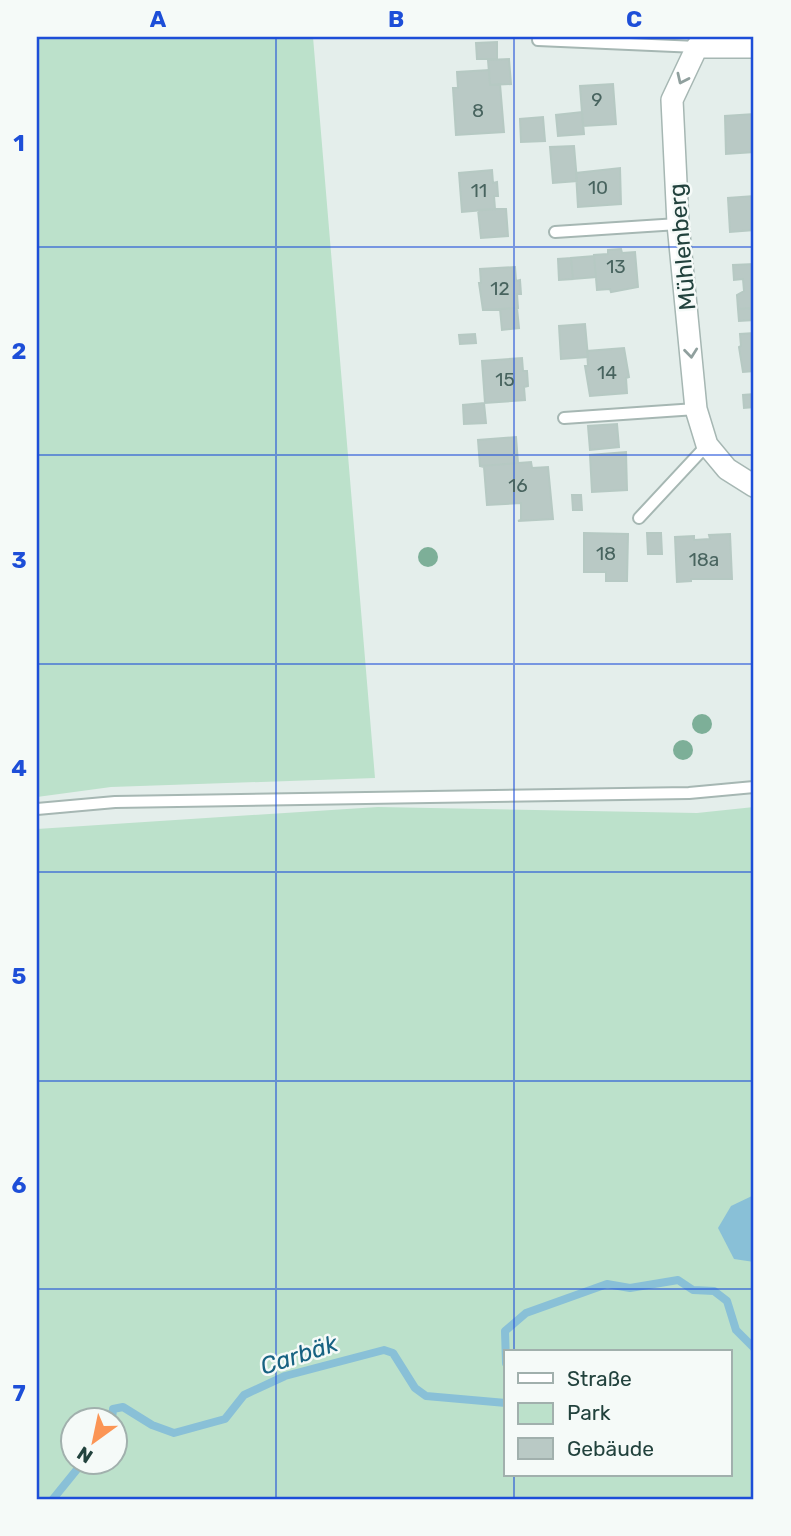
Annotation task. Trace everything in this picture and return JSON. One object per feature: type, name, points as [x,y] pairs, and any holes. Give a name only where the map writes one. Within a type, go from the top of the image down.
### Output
[{"type":"street","points":[[697,47],[754,47]]},
{"type":"street","name":"Mühlenberg","points":[[697,47],[672,100],[678,224],[696,409],[707,445],[727,469],[754,486]]},
{"type":"lane","points":[[538,40],[697,47]]},
{"type":"lane","points":[[555,232],[678,224]]},
{"type":"lane","points":[[564,418],[696,409]]},
{"type":"lane","points":[[639,518],[707,445]]},
{"type":"lane","points":[[37,809],[115,802],[689,793],[754,787]]},
{"type":"green space","points":[[37,37],[313,37],[375,778],[111,787],[37,797]]},
{"type":"green space","points":[[378,807],[697,813],[754,807],[754,1499],[37,1499],[37,829]]},
{"type":"water","points":[[754,1195],[754,1262],[734,1259],[718,1228],[731,1206]]},
{"type":"building","points":[[497,42],[497,59],[477,59],[476,43]]},
{"type":"building","points":[[509,59],[511,84],[490,85],[488,60]]},
{"type":"building","points":[[489,70],[490,85],[500,84],[504,132],[456,135],[453,88],[458,88],[457,72]]},
{"type":"building","points":[[613,84],[616,124],[583,126],[580,86]]},
{"type":"building","points":[[582,112],[584,134],[558,136],[556,115]]},
{"type":"building","points":[[754,114],[754,152],[726,154],[725,116]]},
{"type":"building","points":[[543,117],[545,141],[521,142],[520,119]]},
{"type":"building","points":[[574,146],[577,181],[553,183],[550,147]]},
{"type":"building","points":[[620,168],[621,204],[578,207],[576,173]]},
{"type":"building","points":[[492,170],[493,183],[497,182],[495,209],[462,212],[459,173]]},
{"type":"building","points":[[754,196],[754,230],[730,232],[728,198]]},
{"type":"building","points":[[506,209],[508,236],[481,238],[478,210]]},
{"type":"building","points":[[621,249],[622,253],[635,252],[638,287],[611,292],[610,289],[597,290],[594,255]]},
{"type":"building","points":[[594,256],[596,277],[573,279],[571,258]]},
{"type":"building","points":[[571,258],[573,279],[559,280],[558,259]]},
{"type":"building","points":[[754,264],[754,308],[738,309],[737,295],[744,291],[743,279],[734,280],[733,265]]},
{"type":"building","points":[[515,267],[516,281],[520,280],[518,308],[483,310],[480,269]]},
{"type":"building","points":[[517,308],[519,328],[502,330],[500,309]]},
{"type":"building","points":[[754,308],[754,320],[739,321],[738,309]]},
{"type":"building","points":[[585,324],[588,357],[561,359],[559,326]]},
{"type":"building","points":[[754,333],[754,371],[743,372],[740,334]]},
{"type":"building","points":[[475,334],[476,343],[460,344],[459,335]]},
{"type":"building","points":[[624,348],[629,377],[626,378],[627,393],[590,396],[585,366],[588,366],[587,351]]},
{"type":"building","points":[[522,358],[523,371],[527,371],[525,400],[485,403],[482,361]]},
{"type":"building","points":[[754,394],[754,407],[744,408],[743,395]]},
{"type":"building","points":[[484,403],[486,423],[464,424],[463,405]]},
{"type":"building","points":[[617,424],[619,447],[590,450],[588,426]]},
{"type":"building","points":[[516,437],[518,463],[480,466],[478,440]]},
{"type":"building","points":[[626,452],[627,490],[592,492],[590,455]]},
{"type":"building","points":[[531,462],[532,468],[548,467],[553,519],[518,521],[521,520],[521,503],[487,505],[484,467],[480,466]]},
{"type":"building","points":[[572,495],[581,495],[582,510],[573,510]]},
{"type":"building","points":[[584,533],[628,534],[627,581],[606,581],[606,572],[584,572]]},
{"type":"building","points":[[647,533],[661,533],[662,554],[648,554]]},
{"type":"building","points":[[730,534],[732,579],[691,579],[677,582],[675,537],[694,536],[694,540],[710,539],[709,535]]},
{"type":"waterway","name":"Carbäk","points":[[506,1350],[505,1331],[526,1313],[607,1284],[630,1288],[678,1280],[693,1290],[714,1291],[727,1301],[736,1330],[754,1348]]},
{"type":"waterway","name":"Carbäk","points":[[130,1411],[152,1425],[174,1433],[225,1419],[244,1395],[285,1376],[384,1350],[393,1353],[415,1388],[426,1396],[504,1403]]},
{"type":"waterway","name":"Carbäk","points":[[53,1499],[72,1476]]}]
